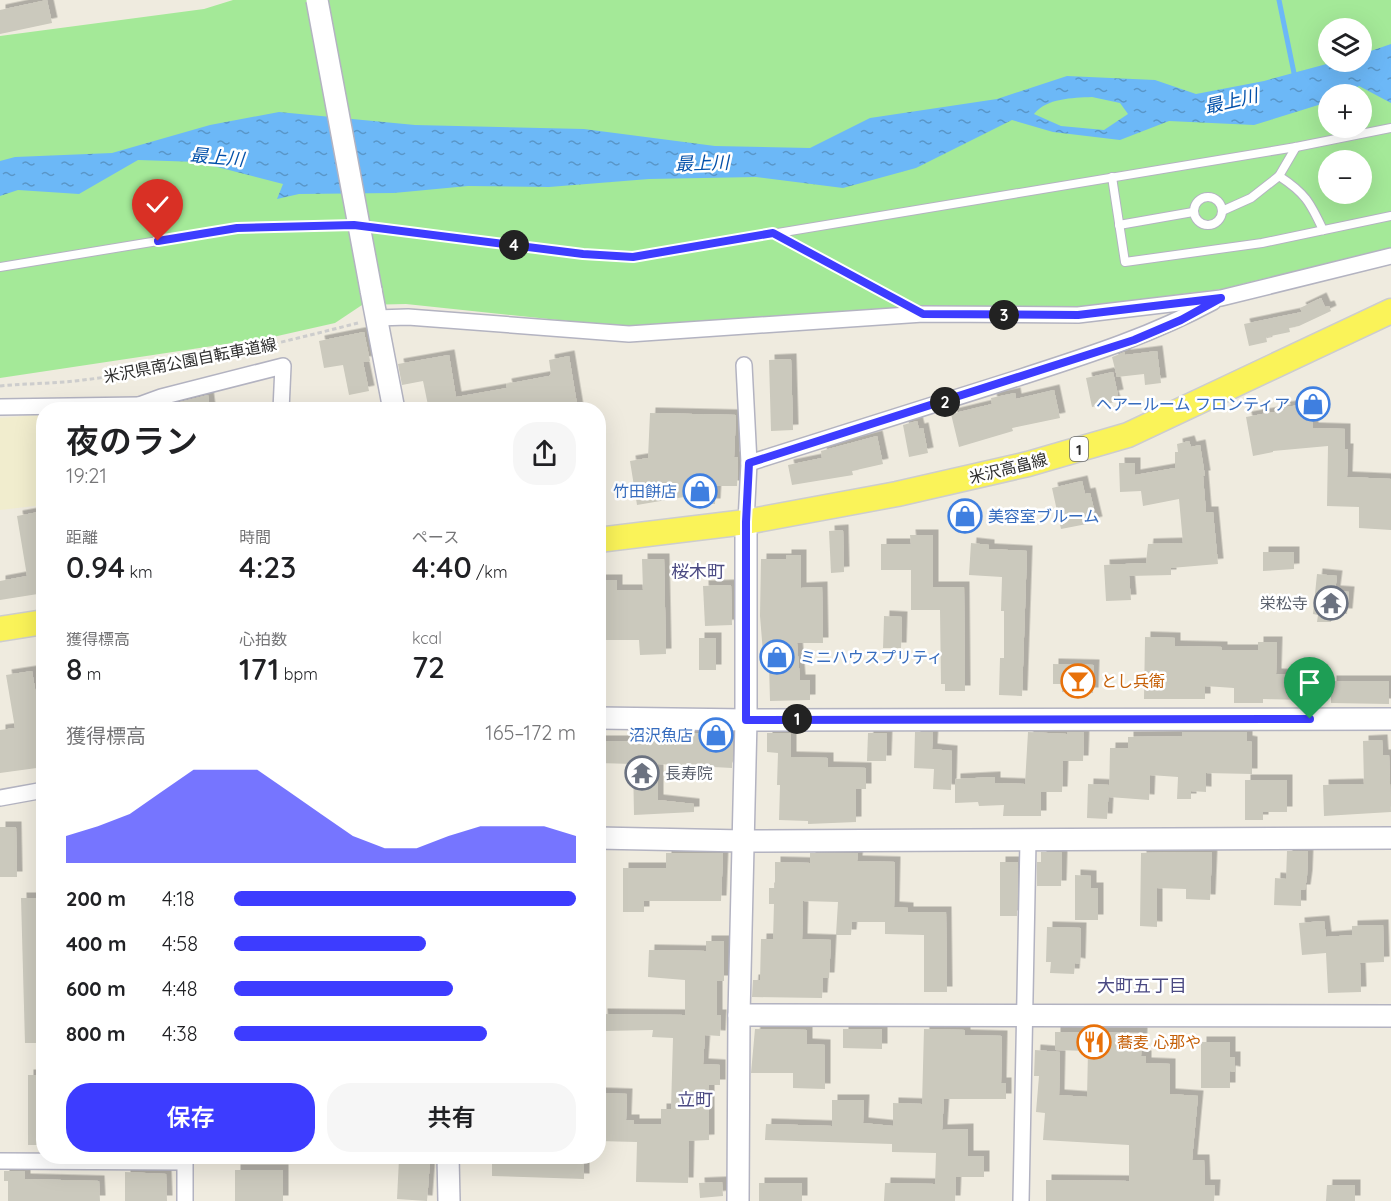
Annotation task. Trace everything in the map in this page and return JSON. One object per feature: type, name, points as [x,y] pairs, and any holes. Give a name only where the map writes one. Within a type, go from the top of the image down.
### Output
[{"type":"main road","name":"米沢高畠線","points":[[606,539],[746,522],[897,494],[1028,464],[1128,435],[1391,311]]},
{"type":"main road","points":[[0,628],[36,623]]},
{"type":"street","points":[[317,0],[392,402]]},
{"type":"street","points":[[376,318],[408,317],[628,334],[923,314],[1078,315],[1221,298],[1391,256]]},
{"type":"street","points":[[749,463],[1134,340],[1181,320],[1221,298]]},
{"type":"street","points":[[738,1201],[739,1015],[746,720],[746,522],[749,463],[744,365]]},
{"type":"street","points":[[150,402],[161,397],[283,366],[281,402]]},
{"type":"street","points":[[0,407],[36,407]]},
{"type":"street","points":[[606,718],[1391,719]]},
{"type":"street","points":[[0,798],[36,791]]},
{"type":"street","points":[[606,838],[743,841],[1029,841],[1391,838]]},
{"type":"street","points":[[1021,1201],[1029,841]]},
{"type":"street","points":[[739,1015],[1391,1016]]},
{"type":"street","points":[[0,1161],[36,1160]]},
{"type":"street","points":[[185,1164],[185,1201]]},
{"type":"street","points":[[448,1164],[449,1201]]},
{"type":"lane","points":[[0,267],[237,228],[354,225],[583,254],[633,257],[1296,147],[1391,128]]},
{"type":"lane","points":[[1222,211],[1217,201],[1207,197],[1197,202],[1193,212],[1198,222],[1209,226],[1218,221],[1222,211],[1251,198],[1279,176],[1296,147]]},
{"type":"lane","points":[[1279,176],[1299,189],[1314,210],[1323,230]]},
{"type":"lane","points":[[1112,177],[1125,262],[1262,243],[1391,216]]},
{"type":"lane","points":[[1119,225],[1193,212]]},
{"type":"lane","points":[[773,233],[923,314]]},
{"type":"path","name":"米沢県南公園自転車道線","points":[[0,386],[81,381],[178,365],[270,346],[376,318]]},
{"type":"shaded area","points":[[36,415],[36,506],[0,510],[0,418]]},
{"type":"green space","points":[[233,0],[1391,0],[1391,248],[1222,289],[1078,307],[906,309],[635,328],[406,304],[362,305],[335,323],[273,337],[0,378],[0,36],[204,9]]},
{"type":"water","name":"最上川","points":[[1391,44],[1391,103],[1372,93],[1372,84],[1318,84],[1318,105],[1254,125],[1169,121],[1120,140],[1053,132],[1012,120],[916,168],[843,188],[756,177],[649,179],[549,187],[468,186],[394,193],[299,194],[277,199],[283,184],[198,162],[138,160],[79,194],[18,190],[0,196],[0,161],[15,157],[112,153],[210,125],[279,112],[415,125],[584,129],[715,146],[810,148],[870,118],[997,99],[1067,76],[1155,80],[1196,94],[1264,81],[1318,66],[1318,72],[1372,72],[1372,51]],"holes":[[[1092,97],[1120,103],[1128,114],[1104,130],[1061,126],[1034,114],[1053,102]]]},
{"type":"building","points":[[47,0],[52,23],[0,34],[0,10]]},
{"type":"building","points":[[1321,298],[1325,307],[1329,306],[1331,311],[1299,326],[1289,328],[1290,332],[1266,337],[1267,342],[1249,346],[1244,324],[1302,312],[1300,308]]},
{"type":"building","points":[[364,332],[370,361],[363,362],[369,391],[349,395],[343,365],[324,368],[319,341]]},
{"type":"building","points":[[1157,351],[1161,383],[1145,385],[1144,374],[1117,377],[1112,357],[1125,352],[1125,355]]},
{"type":"building","points":[[449,355],[456,397],[507,388],[506,384],[549,376],[551,374],[549,360],[569,356],[577,402],[427,402],[423,381],[402,385],[398,364]]},
{"type":"building","points":[[791,359],[793,430],[771,431],[769,360]]},
{"type":"building","points":[[1113,372],[1118,395],[1113,396],[1115,402],[1092,407],[1086,378]]},
{"type":"building","points":[[1054,390],[1060,418],[1012,428],[1013,431],[959,447],[951,414],[992,404],[991,398],[1015,393],[1016,399]]},
{"type":"building","points":[[208,395],[209,402],[180,402]]},
{"type":"building","points":[[1310,404],[1313,428],[1345,429],[1345,449],[1348,449],[1347,477],[1391,479],[1391,530],[1359,528],[1359,507],[1327,506],[1328,446],[1273,451],[1253,456],[1246,417],[1285,410],[1284,407]]},
{"type":"building","points":[[650,413],[736,415],[734,457],[738,457],[737,486],[716,486],[715,504],[690,503],[690,496],[637,505],[630,461],[648,458]]},
{"type":"building","points":[[917,421],[919,429],[923,428],[928,453],[909,457],[903,425]]},
{"type":"building","points":[[877,436],[883,464],[852,471],[853,475],[792,485],[788,465],[822,458],[821,451]]},
{"type":"building","points":[[1189,441],[1191,447],[1200,445],[1205,476],[1203,476],[1206,512],[1213,512],[1218,564],[1171,568],[1171,575],[1129,576],[1131,600],[1106,601],[1104,565],[1146,563],[1148,544],[1183,543],[1179,499],[1143,506],[1141,491],[1120,492],[1119,463],[1135,463],[1135,475],[1175,468],[1177,444]]},
{"type":"building","points":[[1082,481],[1085,494],[1090,493],[1097,522],[1061,529],[1052,488]]},
{"type":"building","points":[[36,512],[36,594],[0,600],[0,581],[27,576],[17,516]]},
{"type":"building","points":[[843,530],[844,572],[831,573],[829,531]]},
{"type":"building","points":[[910,535],[933,535],[933,587],[964,587],[965,691],[945,691],[945,684],[941,684],[940,610],[911,610],[911,570],[881,570],[881,544],[911,544]]},
{"type":"building","points":[[971,543],[989,545],[989,549],[1027,551],[1022,696],[999,695],[1000,658],[1004,658],[1004,611],[1001,611],[1002,577],[969,575]]},
{"type":"building","points":[[1263,552],[1294,552],[1294,569],[1263,571]]},
{"type":"building","points":[[786,555],[801,555],[801,588],[822,587],[823,643],[797,643],[800,680],[810,680],[810,700],[770,701],[769,665],[764,665],[760,616],[761,559],[786,559]]},
{"type":"building","points":[[642,559],[664,559],[666,654],[640,655],[639,640],[606,640],[606,580],[617,580],[617,590],[643,590]]},
{"type":"building","name":"栄松寺","points":[[1317,574],[1337,576],[1335,591],[1349,592],[1347,614],[1332,613],[1331,622],[1317,622],[1318,615],[1313,614]]},
{"type":"building","points":[[731,585],[732,625],[705,626],[703,586]]},
{"type":"building","points":[[884,616],[902,617],[901,648],[883,648]]},
{"type":"building","points":[[1145,637],[1175,638],[1175,646],[1222,647],[1222,650],[1258,650],[1258,642],[1277,642],[1276,674],[1306,676],[1306,700],[1263,699],[1263,703],[1234,703],[1234,688],[1205,686],[1205,699],[1144,699]]},
{"type":"building","points":[[699,638],[716,638],[716,670],[699,670]]},
{"type":"building","points":[[1053,664],[1094,665],[1093,693],[1062,692],[1062,684],[1053,684]]},
{"type":"building","points":[[32,671],[36,694],[36,768],[0,773],[0,730],[15,728],[6,675]]},
{"type":"building","points":[[1331,681],[1389,681],[1389,704],[1331,703]]},
{"type":"building","points":[[915,732],[933,732],[932,749],[952,751],[951,790],[933,789],[934,769],[914,768]]},
{"type":"building","points":[[1028,732],[1067,734],[1067,732],[1084,732],[1083,761],[1063,761],[1062,792],[1041,792],[1041,816],[1003,816],[1004,805],[979,806],[978,802],[955,803],[955,779],[995,777],[995,783],[1025,784]]},
{"type":"building","points":[[1182,732],[1247,732],[1247,741],[1252,742],[1252,774],[1206,773],[1206,792],[1191,791],[1191,799],[1177,799],[1178,777],[1150,775],[1149,800],[1109,797],[1110,748],[1128,748],[1128,737],[1182,736]]},
{"type":"building","points":[[662,733],[733,733],[732,768],[658,764],[658,800],[694,804],[694,812],[634,815],[633,764],[606,763],[606,741],[662,741]]},
{"type":"building","points":[[767,733],[791,733],[791,757],[828,758],[828,767],[866,768],[866,789],[856,789],[856,822],[808,824],[808,821],[779,820],[778,753],[767,752]]},
{"type":"building","points":[[868,733],[887,733],[886,761],[867,761]]},
{"type":"building","points":[[1382,740],[1383,755],[1389,755],[1391,812],[1324,816],[1323,785],[1364,784],[1363,741]]},
{"type":"building","points":[[1245,780],[1287,780],[1287,812],[1263,812],[1263,820],[1245,820]]},
{"type":"building","points":[[1088,784],[1109,785],[1107,819],[1087,818]]},
{"type":"building","points":[[0,827],[16,827],[17,877],[0,877]]},
{"type":"building","points":[[1287,851],[1308,851],[1307,876],[1305,890],[1301,890],[1301,906],[1274,905],[1275,878],[1286,879]]},
{"type":"building","points":[[1041,852],[1061,852],[1061,886],[1037,886],[1037,862],[1041,862]]},
{"type":"building","points":[[1212,852],[1210,900],[1186,899],[1186,889],[1157,888],[1157,927],[1140,926],[1141,853]]},
{"type":"building","points":[[666,853],[723,853],[721,901],[644,901],[644,912],[623,912],[623,868],[666,868]]},
{"type":"building","points":[[810,853],[858,853],[857,861],[895,862],[894,907],[908,908],[908,912],[946,912],[947,992],[924,992],[924,935],[885,934],[885,922],[852,922],[851,935],[836,935],[838,902],[803,901],[802,939],[831,940],[829,978],[823,978],[822,998],[752,997],[753,980],[760,980],[761,939],[773,939],[774,904],[769,904],[769,888],[775,888],[775,862],[810,863]]},
{"type":"building","points":[[1000,862],[1018,862],[1017,916],[1000,916]]},
{"type":"building","points":[[1075,875],[1091,876],[1091,888],[1098,888],[1098,920],[1075,920]]},
{"type":"building","points":[[21,898],[36,898],[36,1043],[25,1043]]},
{"type":"building","points":[[1324,921],[1326,937],[1352,935],[1352,926],[1383,925],[1384,962],[1360,963],[1361,992],[1328,993],[1326,953],[1302,955],[1299,923]]},
{"type":"building","points":[[1047,927],[1081,928],[1080,964],[1075,963],[1074,974],[1050,973],[1051,962],[1046,962]]},
{"type":"building","points":[[706,941],[724,941],[724,981],[717,981],[717,1015],[721,1015],[720,1036],[705,1035],[703,1064],[720,1065],[720,1085],[709,1085],[709,1140],[689,1141],[688,1183],[636,1182],[637,1142],[606,1141],[606,1093],[627,1094],[626,1120],[634,1120],[634,1124],[661,1124],[661,1109],[671,1109],[673,1038],[652,1037],[653,1030],[606,1031],[606,1014],[685,1015],[685,980],[648,977],[649,950],[706,951]]},
{"type":"building","points":[[755,1029],[807,1030],[807,1044],[825,1045],[825,1089],[793,1088],[793,1073],[751,1073]]},
{"type":"building","points":[[843,1029],[882,1029],[882,1049],[843,1048]]},
{"type":"building","points":[[924,1029],[965,1030],[965,1035],[1002,1036],[1001,1083],[1006,1083],[1006,1099],[944,1099],[942,1130],[968,1129],[968,1156],[984,1156],[984,1177],[956,1177],[955,1201],[884,1201],[885,1183],[935,1184],[936,1153],[892,1152],[892,1144],[765,1140],[766,1124],[832,1126],[832,1100],[864,1100],[863,1123],[893,1126],[893,1103],[922,1104]]},
{"type":"building","points":[[1055,1032],[1142,1033],[1141,1056],[1146,1056],[1146,1063],[1170,1064],[1170,1094],[1198,1096],[1192,1160],[1204,1160],[1205,1185],[1215,1185],[1214,1201],[1046,1201],[1046,1180],[1129,1181],[1129,1145],[1043,1140],[1045,1113],[1036,1112],[1039,1076],[1034,1076],[1035,1050],[1060,1052],[1059,1095],[1087,1097],[1088,1051],[1055,1050]]},
{"type":"building","points":[[1201,1042],[1230,1042],[1230,1057],[1235,1057],[1235,1072],[1230,1071],[1230,1088],[1201,1088]]},
{"type":"building","points":[[28,1075],[36,1075],[36,1145],[28,1145]]},
{"type":"building","points":[[399,1164],[430,1164],[427,1201],[397,1199]]},
{"type":"building","points":[[492,1164],[584,1164],[584,1179],[492,1176]]},
{"type":"building","points":[[235,1170],[283,1170],[283,1201],[235,1201]]},
{"type":"building","points":[[4,1171],[25,1171],[25,1179],[99,1181],[100,1201],[8,1201],[8,1181],[4,1181]]},
{"type":"building","points":[[125,1172],[166,1174],[167,1201],[125,1201]]},
{"type":"building","points":[[722,1182],[723,1196],[700,1198],[699,1183]]},
{"type":"building","points":[[759,1183],[802,1183],[802,1201],[759,1201]]},
{"type":"building","points":[[1327,1185],[1355,1185],[1355,1201],[1326,1201]]},
{"type":"waterway","points":[[1279,0],[1295,78]]},
{"type":"place","name":"ヘアールーム フロンティア","points":[[1313,404]]},
{"type":"place","name":"竹田餅店","points":[[700,491]]},
{"type":"place","name":"美容室ブルーム","points":[[965,516]]},
{"type":"place","name":"栄松寺","points":[[1331,603]]},
{"type":"place","name":"ミニハウスプリティ","points":[[777,657]]},
{"type":"place","name":"とし兵衛","points":[[1078,681]]},
{"type":"place","name":"沼沢魚店","points":[[716,735]]},
{"type":"place","name":"長寿院","points":[[642,773]]},
{"type":"place","name":"蕎麦 心那や","points":[[1094,1042]]},
{"type":"district","name":"桜木町","points":[[698,571]]},
{"type":"district","name":"大町五丁目","points":[[1142,985]]},
{"type":"district","name":"立町","points":[[695,1099]]},
{"type":"route","points":[[158,241],[237,228],[354,225],[583,254],[633,257],[773,233],[923,314],[1078,315],[1221,298],[1181,320],[1134,340],[749,463],[746,522],[746,720],[1310,719]]}]
